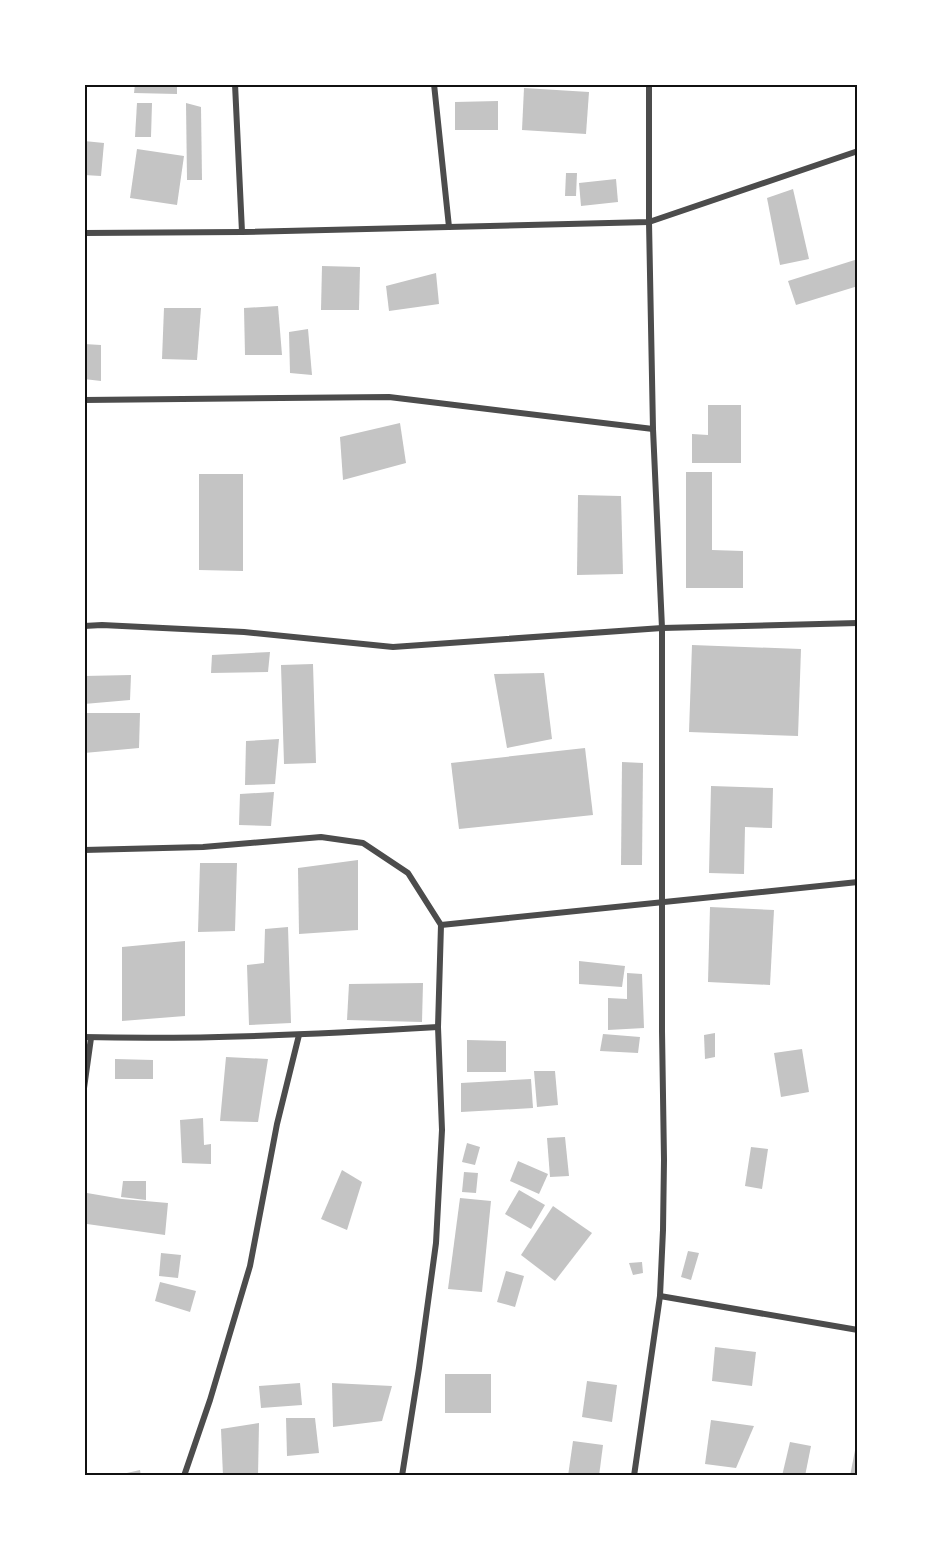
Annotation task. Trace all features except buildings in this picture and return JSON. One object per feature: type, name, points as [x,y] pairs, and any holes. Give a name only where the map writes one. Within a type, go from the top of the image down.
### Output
[{"type":"street","points":[[235,84],[242,232]]},
{"type":"street","points":[[434,84],[449,227]]},
{"type":"street","points":[[634,1476],[660,1296],[664,1172],[661,903],[662,628],[653,429],[649,84]]},
{"type":"street","points":[[84,233],[242,232],[649,222],[858,151]]},
{"type":"street","points":[[84,400],[388,397],[653,429]]},
{"type":"street","points":[[84,626],[244,632],[393,647],[662,628],[858,623]]},
{"type":"street","points":[[84,850],[203,847],[321,837],[363,843],[408,873],[441,925],[438,1027],[442,1130],[436,1243],[402,1476]]},
{"type":"street","points":[[441,925],[858,882]]},
{"type":"street","points":[[84,1088],[88,1037],[195,1038],[438,1027]]},
{"type":"street","points":[[184,1476],[210,1400],[250,1266],[277,1124],[299,1035]]},
{"type":"street","points":[[660,1296],[858,1330]]}]
